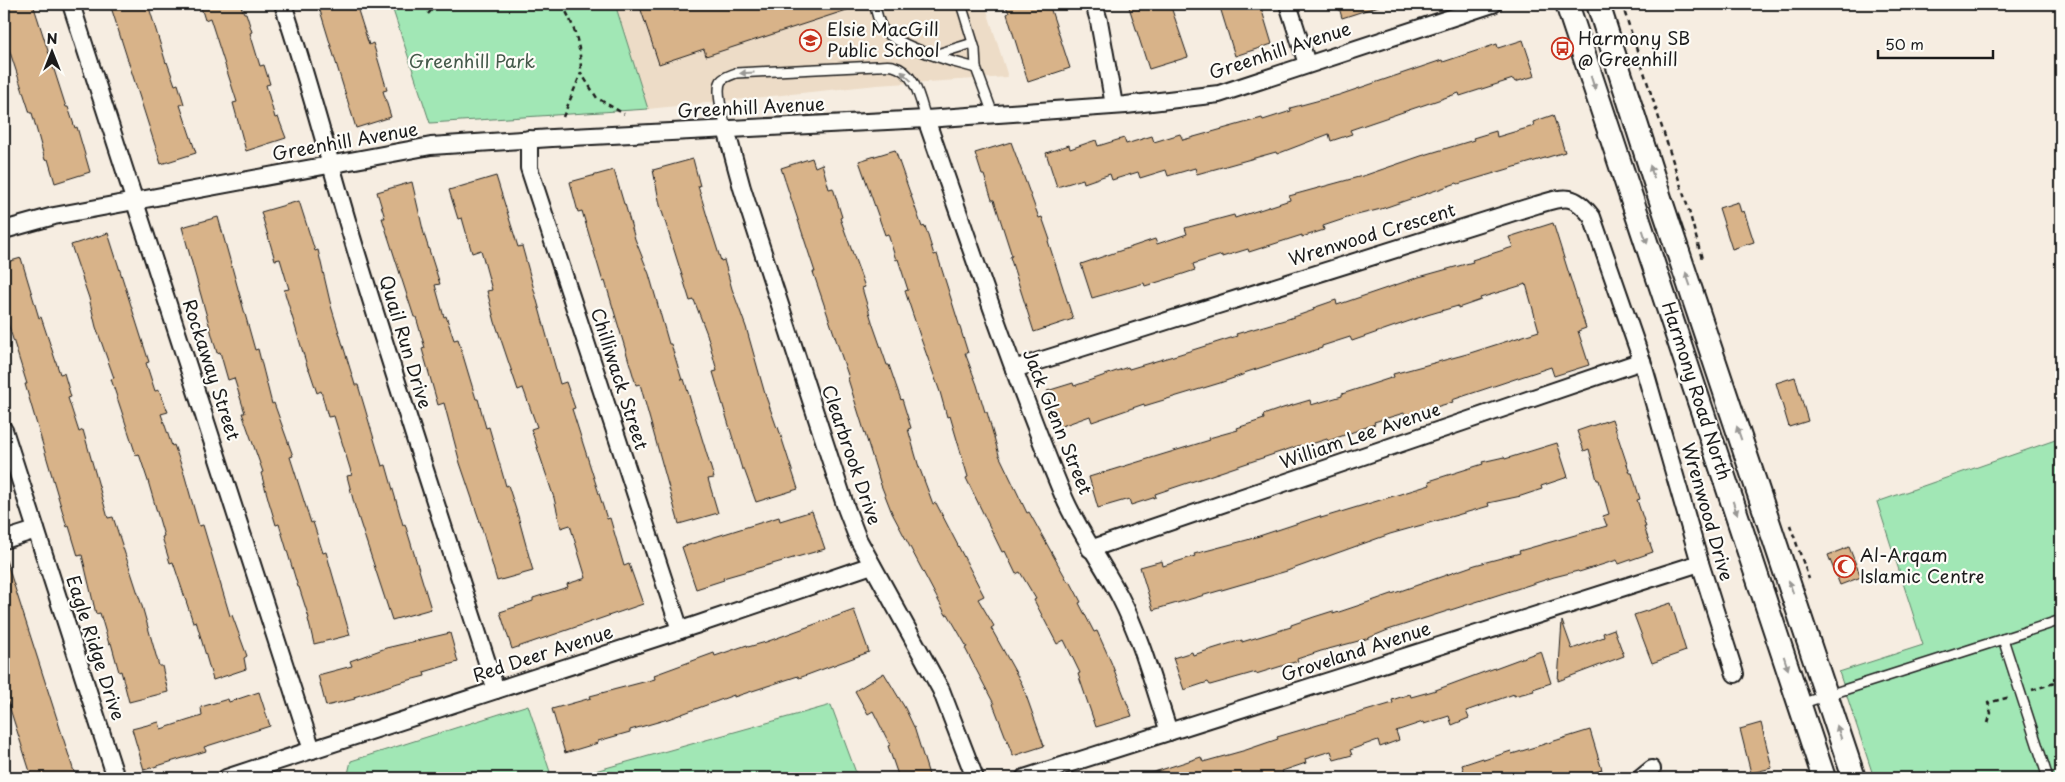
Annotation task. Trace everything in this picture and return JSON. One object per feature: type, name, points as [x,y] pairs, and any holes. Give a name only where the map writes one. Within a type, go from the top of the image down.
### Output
[{"type":"main road","name":"Harmony Road North","points":[[1567,4],[1824,778]]},
{"type":"main road","name":"Harmony Road North","points":[[1598,4],[1659,195],[1854,778]]},
{"type":"street","name":"Rockaway Street","points":[[71,4],[312,750]]},
{"type":"street","name":"Quail Run Drive","points":[[283,4],[396,382],[496,690]]},
{"type":"street","points":[[1094,4],[1099,21],[1114,105]]},
{"type":"street","points":[[1288,4],[1307,64]]},
{"type":"street","name":"Greenhill Avenue","points":[[4,230],[54,216],[430,146],[529,139],[926,119],[1114,105],[1220,94],[1493,4]]},
{"type":"street","name":"Jack Glenn Street","points":[[926,119],[1014,369],[1064,497],[1090,549],[1119,596],[1135,629],[1169,732]]},
{"type":"street","name":"Clearbrook Drive","points":[[726,130],[742,188],[846,508],[858,539],[941,690],[975,778]]},
{"type":"street","name":"Chilliwack Street","points":[[529,139],[529,168],[680,630]]},
{"type":"street","name":"Wrenwood Crescent","points":[[1014,369],[1536,205],[1564,198],[1580,202],[1592,217],[1642,361]]},
{"type":"street","name":"William Lee Avenue","points":[[1090,549],[1642,361]]},
{"type":"street","name":"Wrenwood Drive","points":[[1642,361],[1700,563],[1735,674]]},
{"type":"street","name":"Eagle Ridge Drive","points":[[4,430],[116,778]]},
{"type":"street","points":[[4,540],[36,530]]},
{"type":"street","name":"Groveland Avenue","points":[[1024,778],[1700,563]]},
{"type":"street","name":"Red Deer Avenue","points":[[226,778],[680,630],[872,565]]},
{"type":"lane","points":[[874,4],[882,28],[891,37],[933,55],[976,68]]},
{"type":"lane","points":[[961,4],[973,43],[976,68],[993,114]]},
{"type":"lane","points":[[933,55],[973,43]]},
{"type":"lane","points":[[726,130],[718,92],[722,81],[728,76],[849,67],[894,66],[907,74],[916,87],[926,119]]},
{"type":"lane","points":[[1800,704],[2061,620]]},
{"type":"lane","points":[[2003,639],[2048,778]]},
{"type":"path","points":[[428,14],[437,4]]},
{"type":"path","points":[[562,4],[574,26],[579,42],[581,74],[563,118]]},
{"type":"path","points":[[581,74],[597,98],[624,114]]},
{"type":"path","points":[[2032,690],[2061,681]]},
{"type":"path","points":[[1988,723],[1991,713],[1988,703],[2011,696]]},
{"type":"shaded area","name":"Elsie MacGill Public School","points":[[615,4],[985,4],[1008,77],[877,85],[648,109]]},
{"type":"green space","name":"Greenhill Park","points":[[391,4],[615,4],[648,109],[430,123]]},
{"type":"green space","points":[[2061,438],[2061,778],[1874,778],[1839,672],[1923,645],[1877,502]]},
{"type":"green space","points":[[528,705],[552,778],[347,778],[351,761]]},
{"type":"green space","points":[[831,705],[858,778],[570,778]]},
{"type":"building","points":[[4,4],[33,4],[66,107],[68,107],[75,128],[77,127],[90,172],[55,183],[48,159],[45,160],[32,113],[30,113],[4,34]]},
{"type":"building","points":[[110,4],[148,4],[166,63],[175,85],[178,84],[184,104],[180,105],[196,153],[161,164]]},
{"type":"building","points":[[200,4],[240,4],[244,13],[246,13],[260,66],[264,65],[270,84],[266,85],[275,118],[278,117],[286,138],[246,151],[233,103],[237,102],[210,18],[205,20]]},
{"type":"building","points":[[318,4],[356,4],[369,45],[373,43],[387,90],[383,91],[391,117],[356,128]]},
{"type":"building","points":[[639,4],[671,4],[674,11],[696,4],[859,4],[859,6],[706,56],[704,49],[659,64]]},
{"type":"building","points":[[1005,4],[1049,4],[1070,68],[1028,82]]},
{"type":"building","points":[[1128,4],[1170,4],[1188,57],[1149,69]]},
{"type":"building","points":[[1219,4],[1260,4],[1272,44],[1235,56]]},
{"type":"building","points":[[1338,4],[1379,4],[1379,6],[1342,18]]},
{"type":"building","points":[[1523,40],[1535,76],[1515,82],[1513,79],[1460,96],[1459,93],[1350,130],[1352,134],[1331,141],[1329,134],[1277,154],[1276,152],[1197,174],[1195,168],[1168,176],[1166,170],[1140,178],[1138,172],[1112,180],[1110,174],[1084,183],[1083,179],[1057,187],[1046,153],[1069,145],[1070,149],[1096,140],[1098,146],[1124,138],[1126,144],[1152,136],[1154,142],[1180,134],[1183,140],[1262,118],[1263,120],[1291,111],[1290,108],[1339,95],[1442,60],[1443,62],[1497,44],[1498,48]]},
{"type":"building","points":[[1553,115],[1565,152],[1457,183],[1381,209],[1353,216],[1323,226],[1324,230],[1302,237],[1302,235],[1249,252],[1248,249],[1193,264],[1195,270],[1168,279],[1145,286],[1144,283],[1092,298],[1081,264],[1155,239],[1157,244],[1187,234],[1185,228],[1234,215],[1235,218],[1290,200],[1289,196],[1366,175],[1474,140],[1473,138],[1496,131],[1497,137],[1534,126],[1533,122]]},
{"type":"building","points":[[1011,142],[1039,218],[1042,217],[1073,319],[1034,332],[994,200],[992,200],[975,153]]},
{"type":"building","points":[[895,150],[922,227],[925,226],[934,255],[937,254],[968,353],[965,353],[985,412],[987,412],[999,455],[1027,513],[1029,512],[1068,582],[1070,581],[1094,632],[1097,631],[1132,716],[1096,727],[1078,674],[1080,673],[1064,640],[1057,644],[1034,600],[1036,599],[1020,572],[1016,574],[1005,551],[1002,552],[966,478],[968,477],[950,416],[947,417],[905,291],[908,290],[898,259],[896,260],[888,234],[885,235],[859,161]]},
{"type":"building","points":[[812,158],[815,167],[822,164],[829,189],[833,188],[842,217],[840,218],[865,287],[862,288],[873,325],[887,365],[889,365],[902,399],[911,428],[908,429],[918,464],[933,504],[936,503],[984,596],[978,599],[994,626],[991,628],[1022,684],[1044,746],[1013,756],[994,704],[965,648],[967,647],[948,614],[946,615],[892,513],[881,485],[849,378],[813,272],[815,272],[781,168]]},
{"type":"building","points":[[693,159],[700,186],[698,186],[721,261],[724,260],[765,394],[798,489],[756,502],[744,469],[742,469],[713,372],[717,371],[707,334],[694,300],[690,301],[660,205],[653,170]]},
{"type":"building","points":[[614,170],[635,239],[649,274],[669,344],[671,344],[682,380],[684,379],[714,478],[708,479],[718,513],[679,524],[640,384],[636,385],[605,281],[603,282],[582,211],[578,212],[570,182]]},
{"type":"building","points":[[496,176],[518,247],[522,246],[560,384],[566,382],[575,408],[572,409],[607,519],[610,518],[624,566],[629,564],[643,604],[512,649],[500,612],[533,601],[533,598],[568,587],[567,584],[586,578],[570,525],[561,528],[554,498],[531,429],[537,427],[523,388],[518,390],[495,322],[487,291],[492,290],[481,250],[472,253],[462,218],[458,219],[449,190]]},
{"type":"building","points":[[412,182],[424,234],[440,284],[435,285],[444,317],[446,316],[454,340],[458,339],[486,428],[489,427],[506,486],[508,485],[518,516],[533,571],[497,581],[460,463],[444,403],[438,405],[422,349],[425,348],[416,317],[414,317],[382,218],[385,218],[377,192]]},
{"type":"building","points":[[299,201],[315,251],[318,250],[331,306],[355,385],[358,385],[382,466],[386,465],[403,525],[405,524],[431,609],[392,620],[355,507],[347,476],[352,475],[334,416],[328,417],[321,391],[317,393],[308,369],[284,290],[289,289],[280,259],[275,260],[261,212]]},
{"type":"building","points":[[1738,202],[1741,212],[1744,211],[1754,242],[1732,249],[1719,208]]},
{"type":"building","points":[[218,217],[255,350],[258,349],[272,404],[274,403],[293,456],[290,457],[311,523],[313,522],[323,553],[326,552],[350,635],[314,644],[309,618],[279,524],[276,525],[261,473],[263,472],[242,413],[245,413],[234,378],[228,380],[220,352],[217,353],[182,227]]},
{"type":"building","points":[[1553,223],[1586,328],[1578,331],[1589,365],[1554,376],[1551,367],[1452,400],[1453,402],[1405,416],[1404,413],[1374,422],[1375,424],[1328,441],[1327,439],[1302,447],[1301,445],[1155,494],[1156,497],[1131,505],[1129,499],[1098,508],[1089,477],[1210,440],[1209,438],[1238,430],[1237,428],[1264,419],[1263,415],[1283,408],[1310,400],[1311,405],[1342,396],[1342,394],[1394,377],[1393,374],[1467,354],[1539,331],[1526,284],[1480,298],[1481,300],[1458,308],[1458,306],[1427,315],[1352,341],[1350,337],[1220,383],[1144,406],[1144,404],[1092,422],[1090,416],[1059,427],[1047,391],[1073,383],[1074,386],[1128,367],[1129,369],[1180,354],[1237,336],[1236,334],[1314,310],[1313,308],[1336,300],[1337,305],[1419,277],[1473,262],[1472,260],[1513,247],[1509,237]]},
{"type":"building","points":[[108,233],[149,362],[146,363],[155,391],[159,390],[168,412],[161,414],[183,470],[199,526],[203,525],[230,616],[232,615],[247,656],[244,658],[246,669],[213,680],[196,621],[193,622],[173,562],[170,563],[148,481],[139,454],[136,455],[111,379],[114,378],[71,245]]},
{"type":"building","points":[[21,258],[39,318],[41,317],[60,374],[64,373],[71,397],[68,398],[79,432],[83,430],[108,518],[113,517],[159,666],[162,666],[168,692],[129,702],[121,671],[119,672],[100,613],[96,614],[82,555],[78,556],[69,526],[67,527],[25,384],[27,384],[6,317],[4,318],[4,263]]},
{"type":"building","points":[[1795,377],[1808,421],[1789,427],[1776,383]]},
{"type":"building","points":[[1612,419],[1630,473],[1632,473],[1640,499],[1637,500],[1646,527],[1644,527],[1653,552],[1619,564],[1617,560],[1579,572],[1554,577],[1388,630],[1366,639],[1321,651],[1297,659],[1298,661],[1256,674],[1256,672],[1210,685],[1208,682],[1184,690],[1173,658],[1192,652],[1193,655],[1242,640],[1242,642],[1291,627],[1291,625],[1333,611],[1333,614],[1475,565],[1520,553],[1519,551],[1607,526],[1603,516],[1609,514],[1599,480],[1597,480],[1589,449],[1584,451],[1577,431]]},
{"type":"building","points":[[1557,443],[1568,477],[1541,486],[1542,489],[1521,496],[1488,503],[1489,506],[1390,534],[1287,571],[1153,610],[1140,567],[1162,561],[1163,566],[1195,556],[1194,554],[1430,485],[1429,481],[1483,464],[1482,462],[1504,457],[1505,459]]},
{"type":"building","points":[[812,511],[825,549],[723,578],[724,580],[696,589],[682,547],[779,517],[780,521]]},
{"type":"building","name":"Al-Arqam Islamic Centre","points":[[1849,547],[1861,577],[1840,585],[1828,555]]},
{"type":"building","points":[[4,560],[6,560],[76,778],[32,778],[4,690]]},
{"type":"building","points":[[1671,603],[1686,651],[1652,663],[1634,615]]},
{"type":"building","points":[[854,610],[869,652],[799,678],[798,676],[734,697],[734,695],[565,753],[552,709],[591,698],[590,696],[655,679],[654,675],[714,653],[715,656],[747,645],[748,647],[766,642]]},
{"type":"building","points":[[1562,621],[1572,649],[1604,637],[1603,633],[1614,629],[1624,656],[1558,681]]},
{"type":"building","points":[[450,633],[458,662],[424,672],[425,676],[354,697],[355,699],[326,706],[318,675],[352,666],[350,661],[386,648]]},
{"type":"building","points":[[1541,651],[1551,683],[1533,689],[1534,691],[1514,696],[1514,694],[1466,711],[1469,718],[1452,725],[1449,716],[1424,724],[1423,722],[1396,731],[1399,740],[1380,747],[1378,740],[1350,750],[1352,755],[1334,760],[1331,751],[1305,759],[1306,763],[1282,771],[1284,776],[1277,778],[1142,778],[1142,776],[1201,757],[1203,762],[1246,750],[1278,739],[1277,737],[1393,703],[1392,700],[1410,694],[1411,697],[1433,691]]},
{"type":"building","points":[[884,673],[914,727],[930,778],[899,778],[888,746],[890,745],[873,711],[868,714],[855,691]]},
{"type":"building","points":[[259,692],[270,726],[204,747],[206,751],[144,770],[132,729],[159,722],[161,729],[202,716],[201,707],[228,699],[229,702]]},
{"type":"building","points":[[1761,723],[1772,768],[1751,773],[1740,729]]},
{"type":"building","points":[[1590,730],[1602,770],[1572,778],[1466,778],[1462,765],[1511,751],[1512,754]]},
{"type":"place","name":"Elsie MacGill Public School","points":[[811,40]]},
{"type":"place","name":"Harmony SB @ Greenhill","points":[[1562,49]]},
{"type":"place","name":"Al-Arqam Islamic Centre","points":[[1844,566]]}]
